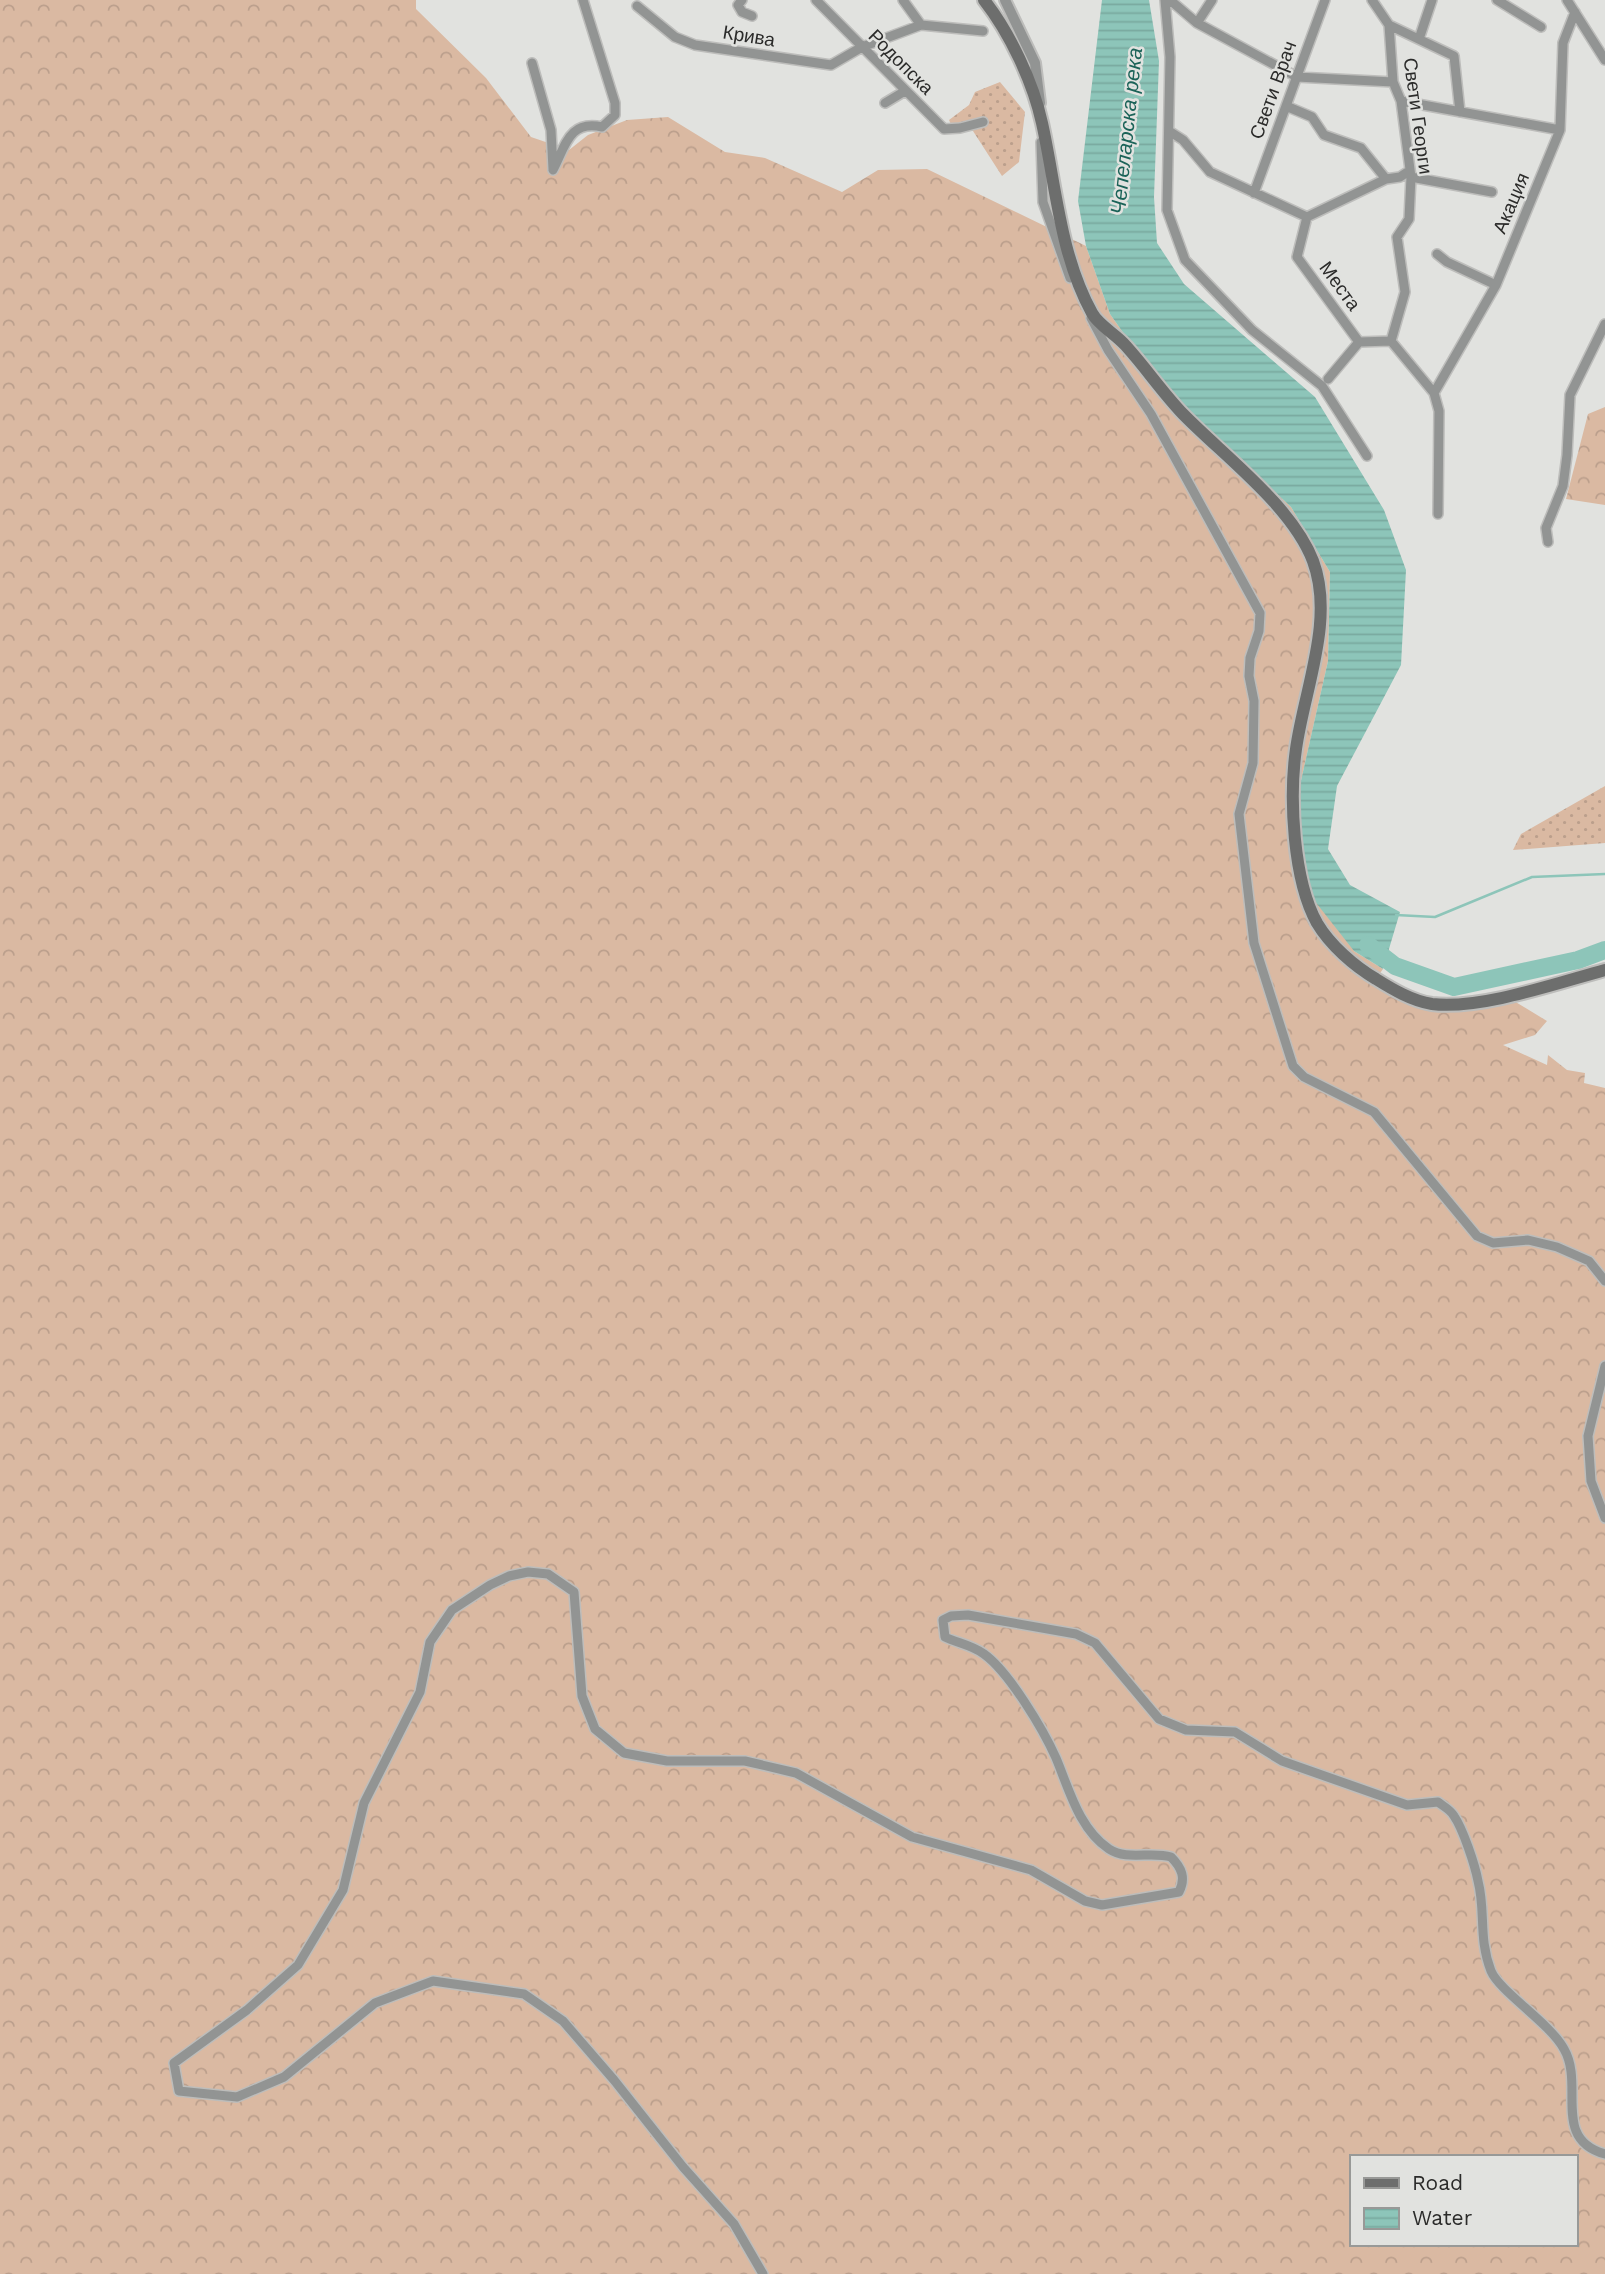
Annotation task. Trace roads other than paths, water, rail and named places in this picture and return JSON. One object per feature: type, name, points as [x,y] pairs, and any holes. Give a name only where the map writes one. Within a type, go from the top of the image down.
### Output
[{"type":"main road","points":[[984,0],[1022,67],[1041,120],[1054,199],[1078,280],[1093,317],[1126,345],[1174,404],[1278,508],[1302,539],[1313,562],[1318,583],[1320,620],[1296,750],[1294,789],[1301,872],[1308,904],[1319,926],[1344,955],[1368,974],[1396,992],[1431,1004],[1479,1001],[1605,970]]},
{"type":"street","points":[[532,63],[551,130],[554,170],[570,137],[579,127],[588,124],[603,127],[615,115],[615,103],[583,0]]},
{"type":"street","points":[[742,0],[738,5],[742,12],[752,16]]},
{"type":"street","name":"Родопска","points":[[816,0],[944,129],[983,122]]},
{"type":"street","points":[[903,0],[921,25],[984,31]]},
{"type":"street","points":[[1005,0],[1035,63],[1041,120],[1043,201],[1072,283],[1108,350],[1151,414],[1260,613],[1259,631],[1250,657],[1249,676],[1254,701],[1253,763],[1239,814],[1254,943],[1293,1066],[1304,1077],[1374,1112],[1477,1236],[1493,1243],[1528,1240],[1558,1247],[1589,1261],[1605,1281]]},
{"type":"street","points":[[1168,0],[1197,23],[1297,77],[1394,82]]},
{"type":"street","points":[[1168,0],[1170,57],[1167,210],[1185,260],[1252,330],[1322,386],[1367,456]]},
{"type":"street","points":[[1197,23],[1212,0]]},
{"type":"street","name":"Свети Врач","points":[[1254,193],[1325,0]]},
{"type":"street","name":"Свети Георги","points":[[1372,0],[1389,25],[1394,82],[1401,101],[1410,174],[1409,219],[1397,237],[1405,292],[1391,341]]},
{"type":"street","points":[[1419,39],[1432,0]]},
{"type":"street","points":[[1497,0],[1541,27]]},
{"type":"street","points":[[1567,0],[1605,60]]},
{"type":"street","name":"Крива","points":[[637,6],[675,37],[695,45],[831,65],[862,47],[921,25]]},
{"type":"street","name":"Акация","points":[[1434,393],[1496,285],[1560,130],[1563,43],[1575,12]]},
{"type":"street","points":[[1389,25],[1454,56],[1460,112]]},
{"type":"street","points":[[885,103],[905,91]]},
{"type":"street","points":[[1401,101],[1560,130]]},
{"type":"street","points":[[1286,106],[1312,117],[1324,135],[1361,148],[1386,178]]},
{"type":"street","points":[[1169,131],[1183,140],[1210,172],[1307,217],[1342,203],[1386,178],[1410,174],[1492,192]]},
{"type":"street","name":"Места","points":[[1307,217],[1297,257],[1359,342]]},
{"type":"street","points":[[1437,254],[1447,262],[1496,285]]},
{"type":"street","points":[[1548,542],[1546,527],[1563,486],[1570,396],[1605,324]]},
{"type":"street","points":[[1328,379],[1359,342],[1391,341],[1434,393],[1439,411],[1438,514]]},
{"type":"street","points":[[1605,1366],[1588,1436],[1591,1481],[1605,1518]]},
{"type":"street","points":[[763,2274],[734,2224],[683,2167],[614,2080],[563,2021],[524,1994],[433,1981],[375,2003],[285,2077],[237,2096],[179,2091],[174,2063],[247,2010],[298,1965],[343,1890],[364,1803],[421,1692],[430,1642],[452,1610],[509,1576],[528,1572],[548,1574],[574,1592],[582,1696],[595,1729],[624,1753],[667,1761],[746,1760],[796,1773],[912,1837],[1031,1870],[1085,1901],[1102,1905],[1167,1896],[1179,1892],[1184,1882],[1171,1857],[1160,1853],[1120,1854],[1096,1836],[1076,1808],[1043,1731],[997,1666],[977,1649],[945,1637],[943,1620],[951,1616],[968,1615],[1076,1634],[1095,1643],[1110,1657],[1159,1719],[1186,1730],[1235,1732],[1282,1760],[1407,1805],[1438,1802],[1454,1815],[1479,1882],[1480,1933],[1492,1974],[1545,2025],[1565,2050],[1574,2085],[1570,2115],[1576,2131],[1592,2151],[1605,2154]]},
{"type":"water","points":[[1102,0],[1149,0],[1159,61],[1154,197],[1157,243],[1184,284],[1315,397],[1384,510],[1406,570],[1401,665],[1337,786],[1328,849],[1350,885],[1400,912],[1383,969],[1354,951],[1310,895],[1301,852],[1300,785],[1328,661],[1330,572],[1291,507],[1157,381],[1110,314],[1086,246],[1078,201]]},
{"type":"waterway","points":[[1396,915],[1435,917],[1532,877],[1605,874]]},
{"type":"waterway","name":"Чепеларска река","points":[[1368,945],[1395,966],[1454,987],[1578,960],[1605,950]]}]
